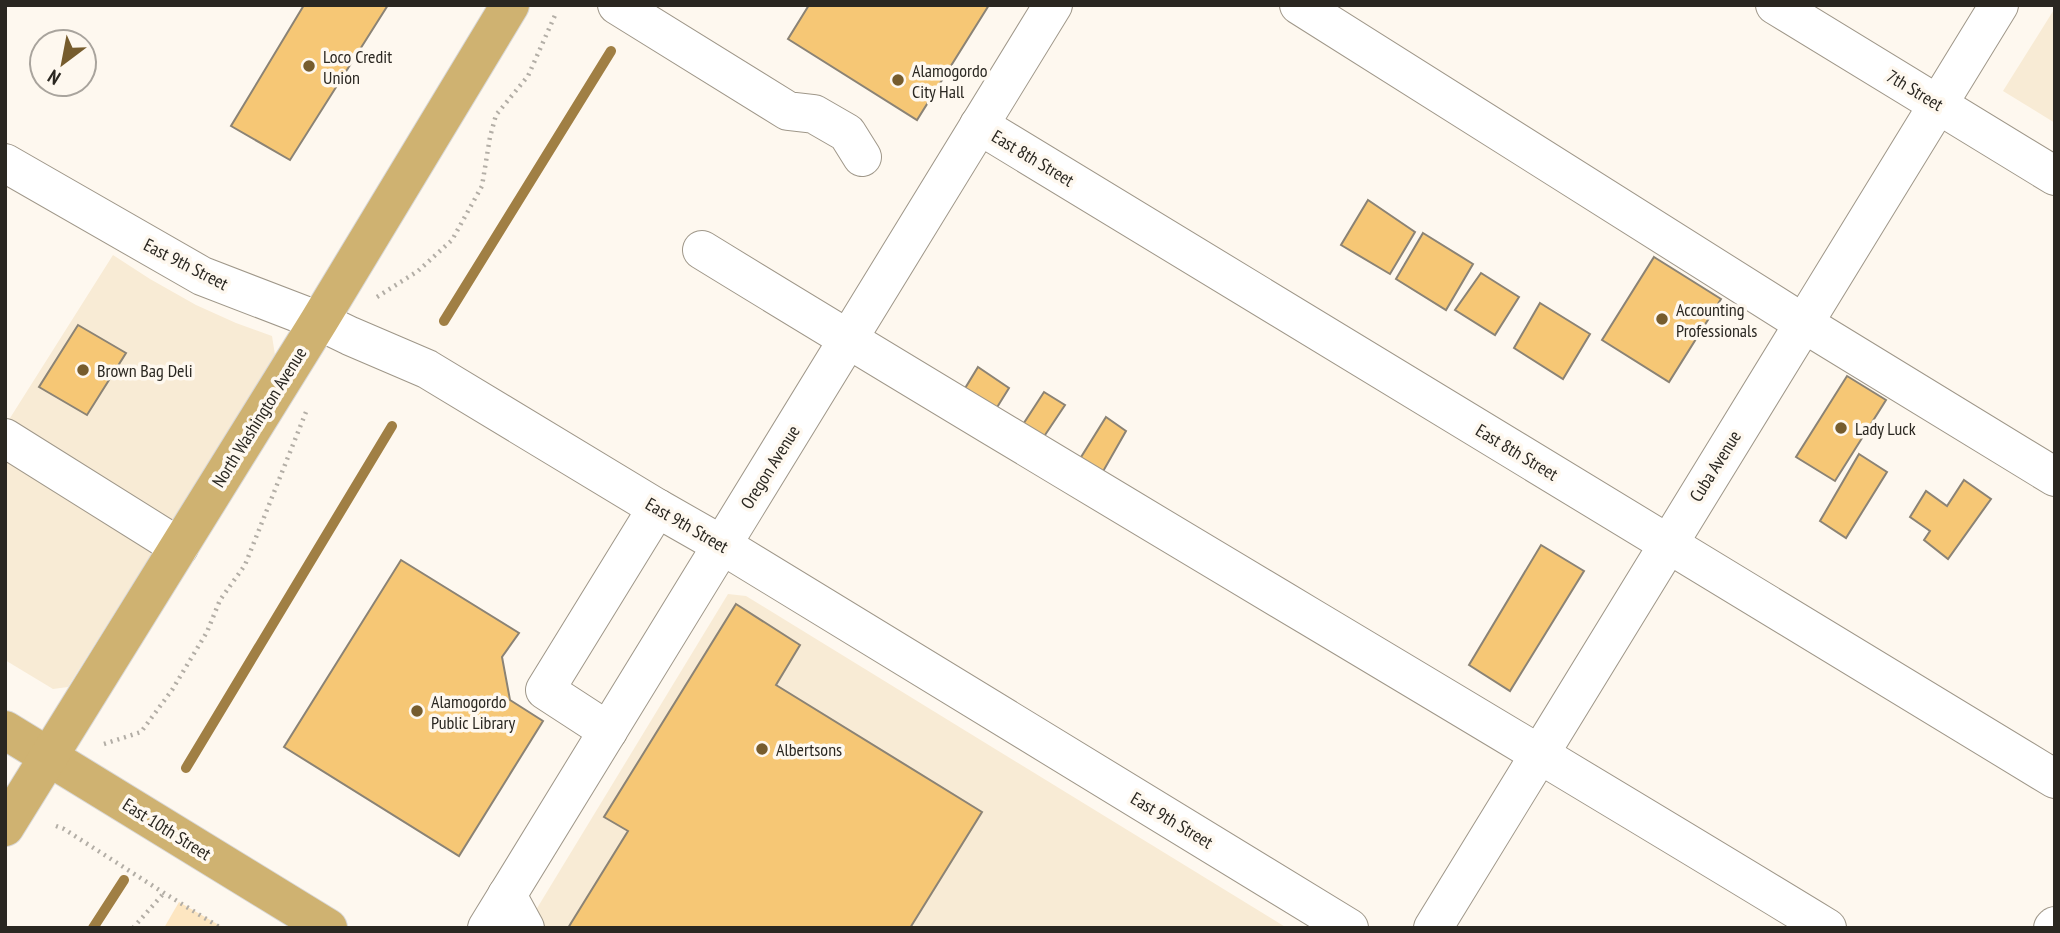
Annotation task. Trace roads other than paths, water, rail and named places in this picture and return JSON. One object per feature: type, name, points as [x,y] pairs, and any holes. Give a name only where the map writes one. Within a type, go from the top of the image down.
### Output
[{"type":"main road","name":"North Washington Avenue","points":[[5,827],[179,547],[335,328],[510,5]]},
{"type":"main road","name":"East 10th Street","points":[[5,730],[328,928]]},
{"type":"street","points":[[617,5],[788,111],[814,114],[847,133],[862,157]]},
{"type":"street","name":"Oregon Avenue","points":[[487,928],[516,911],[608,731],[1053,5]]},
{"type":"street","points":[[1299,5],[1803,323],[2055,477]]},
{"type":"street","name":"7th Street","points":[[1775,5],[2055,176]]},
{"type":"street","name":"Cuba Avenue","points":[[1433,928],[1999,5]]},
{"type":"street","name":"East 8th Street","points":[[979,125],[2055,779]]},
{"type":"street","name":"East 9th Street","points":[[5,163],[202,276],[335,328],[427,369],[722,545],[1349,928]]},
{"type":"street","points":[[702,250],[1827,928]]},
{"type":"street","points":[[5,438],[179,547]]},
{"type":"street","points":[[608,731],[545,690],[657,508]]},
{"type":"waterway","points":[[444,321],[611,51]]},
{"type":"waterway","points":[[186,768],[392,426]]},
{"type":"waterway","points":[[93,928],[124,880]]},
{"type":"place","name":"Loco Credit Union","points":[[309,66]]},
{"type":"place","name":"Alamogordo City Hall","points":[[898,80]]},
{"type":"place","name":"Accounting Professionals","points":[[1662,319]]},
{"type":"place","name":"Brown Bag Deli","points":[[83,370]]},
{"type":"place","name":"Lady Luck","points":[[1841,428]]},
{"type":"place","name":"Alamogordo Public Library","points":[[417,711]]},
{"type":"place","name":"Albertsons","points":[[762,749]]}]
